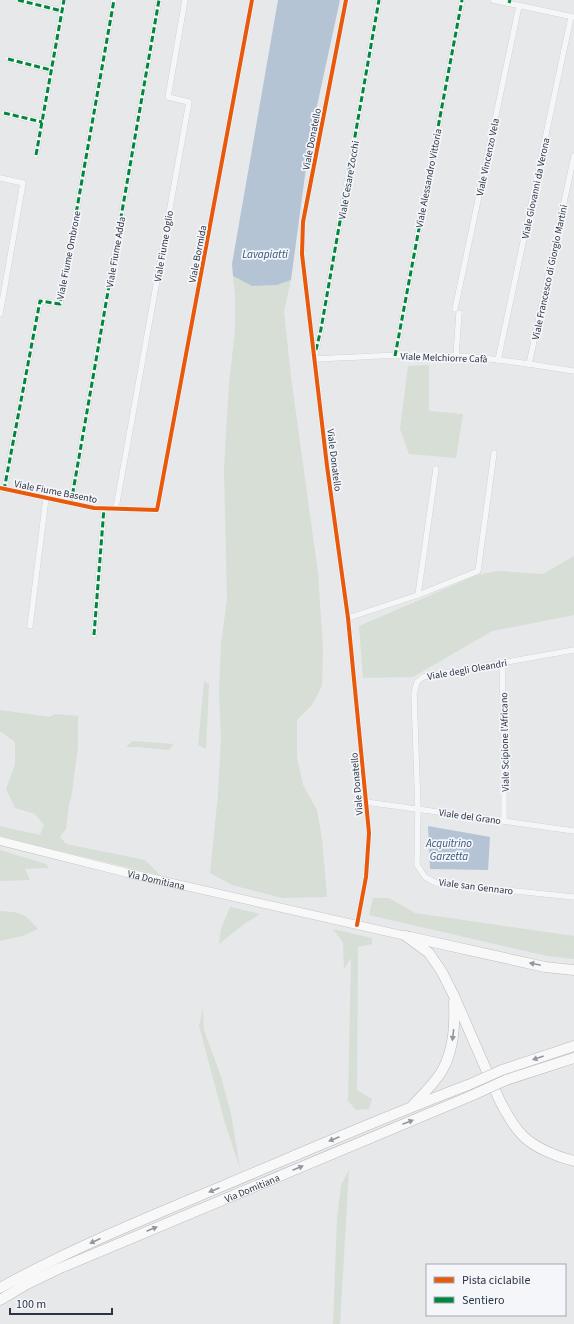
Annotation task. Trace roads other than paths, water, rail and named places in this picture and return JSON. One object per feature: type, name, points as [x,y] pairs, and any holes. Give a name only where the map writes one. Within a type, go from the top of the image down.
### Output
[{"type":"highway","points":[[406,936],[545,966],[574,970]]},
{"type":"highway","points":[[406,936],[429,953],[442,972],[499,1099],[506,1112],[523,1136],[544,1150],[574,1161]]},
{"type":"highway","points":[[411,1107],[443,1070],[452,1045],[455,1022],[454,996]]},
{"type":"highway","name":"Via Domitiana","points":[[0,1288],[25,1274],[138,1222],[370,1124],[502,1070],[574,1046]]},
{"type":"highway","name":"Via Domitiana","points":[[0,1300],[27,1284],[58,1269],[372,1136],[422,1117],[506,1080],[574,1058]]},
{"type":"street","points":[[18,0],[62,10]]},
{"type":"street","points":[[36,155],[64,0]]},
{"type":"street","name":"Viale Fiume Ombrone","points":[[1,489],[40,301],[60,304],[114,0]]},
{"type":"street","name":"Viale Fiume Adda","points":[[71,503],[159,0]]},
{"type":"street","name":"Viale Fiume Oglio","points":[[116,508],[189,102],[168,97],[185,0]]},
{"type":"street","name":"Viale Bormida","points":[[157,510],[252,0]]},
{"type":"street","name":"Viale Donatello","points":[[346,0],[303,222],[302,254],[327,466],[348,618],[369,833],[366,877],[357,925]]},
{"type":"street","name":"Viale Cesare Zocchi","points":[[314,359],[321,329],[379,0]]},
{"type":"street","name":"Viale Alessandro Vittoria","points":[[395,356],[462,0]]},
{"type":"street","points":[[493,0],[510,2],[519,6],[572,17]]},
{"type":"street","name":"Viale Vincenzo Vela","points":[[456,356],[457,311],[519,6]]},
{"type":"street","name":"Viale Giovanni da Verona","points":[[498,360],[572,17]]},
{"type":"street","points":[[8,60],[51,70]]},
{"type":"street","points":[[4,113],[42,122]]},
{"type":"street","name":"Viale Francesco di Giorgio Martini","points":[[529,364],[574,156]]},
{"type":"street","points":[[0,178],[23,183],[0,314]]},
{"type":"street","name":"Viale Melchiorre Cafà","points":[[314,359],[395,356],[456,356],[498,360],[574,371]]},
{"type":"street","points":[[348,618],[418,595],[478,571],[494,453]]},
{"type":"street","points":[[418,595],[436,469]]},
{"type":"street","name":"Viale Fiume Basento","points":[[1,489],[94,508],[157,510]]},
{"type":"street","points":[[30,626],[46,498]]},
{"type":"street","points":[[94,635],[104,508]]},
{"type":"street","name":"Viale degli Oleandri","points":[[418,809],[414,694],[417,682],[424,677],[574,650]]},
{"type":"street","name":"Viale Scipione l'Africano","points":[[502,663],[504,821]]},
{"type":"street","name":"Viale del Grano","points":[[366,802],[574,830]]},
{"type":"street","name":"Viale san Gennaro","points":[[418,809],[417,865],[425,878],[436,882],[574,897]]},
{"type":"street","name":"Via Domitiana","points":[[0,841],[128,873],[406,936]]},
{"type":"water","name":"Lavapiatti","points":[[278,0],[340,0],[310,138],[291,280],[277,285],[252,286],[233,276],[232,264]]},
{"type":"water","name":"Acquitrino Garzetta","points":[[428,826],[490,837],[488,870],[430,869]]}]
